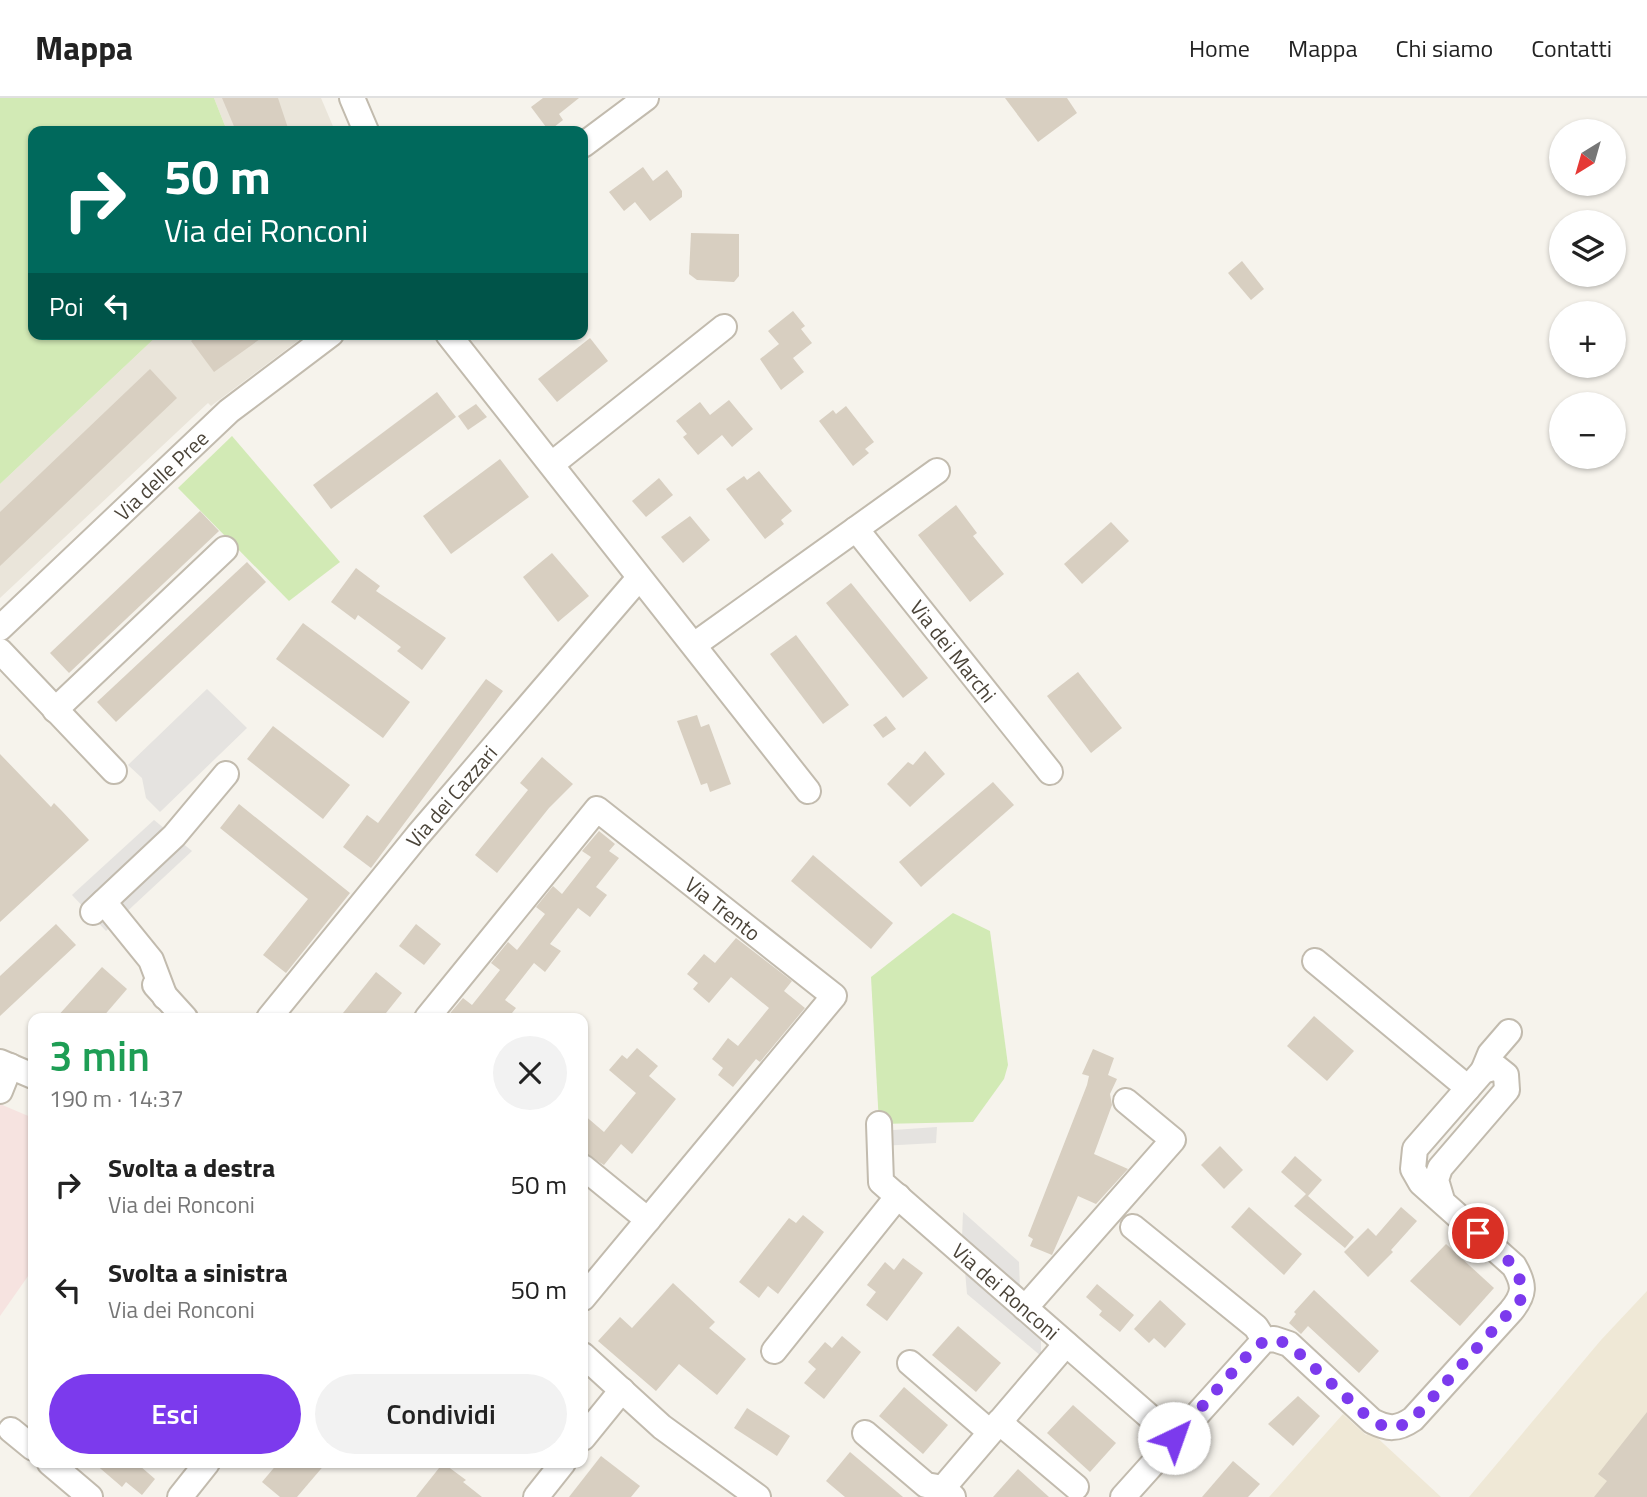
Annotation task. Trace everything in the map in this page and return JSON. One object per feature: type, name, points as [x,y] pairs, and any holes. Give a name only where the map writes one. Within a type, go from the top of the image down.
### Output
[{"type":"street","points":[[352,98],[364,126]]},
{"type":"street","points":[[588,141],[646,98]]},
{"type":"street","points":[[552,464],[724,327]]},
{"type":"street","name":"Via delle Pree","points":[[0,628],[229,411],[323,340]]},
{"type":"street","points":[[453,340],[808,792]]},
{"type":"street","points":[[694,645],[937,471]]},
{"type":"street","name":"Via dei Marchi","points":[[856,529],[1050,772]]},
{"type":"street","points":[[55,710],[225,549]]},
{"type":"street","name":"Via dei Cazzari","points":[[273,1013],[418,835],[639,578]]},
{"type":"street","points":[[0,651],[114,771]]},
{"type":"street","points":[[165,996],[151,960],[99,907],[174,836],[226,774]]},
{"type":"street","name":"Via Trento","points":[[431,1013],[597,809],[834,996],[588,1292]]},
{"type":"street","points":[[116,932],[127,954],[180,1013]]},
{"type":"street","points":[[1315,961],[1475,1079]]},
{"type":"street","points":[[1124,1497],[1264,1340],[1274,1339],[1289,1344],[1372,1421],[1387,1429],[1402,1427],[1413,1419],[1522,1298],[1523,1282],[1514,1266],[1421,1183],[1413,1169],[1415,1149],[1475,1079],[1490,1054],[1509,1032]]},
{"type":"street","points":[[0,1091],[5,1064],[28,1074]]},
{"type":"street","points":[[1442,1200],[1436,1180],[1440,1168],[1507,1090],[1506,1075],[1496,1067],[1475,1079]]},
{"type":"street","points":[[1025,1308],[1173,1140],[1126,1101]]},
{"type":"street","name":"Via dei Ronconi","points":[[879,1124],[881,1182],[1174,1438]]},
{"type":"street","points":[[588,1171],[648,1220]]},
{"type":"street","points":[[774,1351],[898,1196]]},
{"type":"street","points":[[1133,1227],[1256,1327],[1264,1340]]},
{"type":"street","points":[[865,1433],[926,1485],[948,1493],[995,1427],[1066,1344]]},
{"type":"street","points":[[588,1359],[697,1455],[758,1497]]},
{"type":"street","points":[[910,1363],[1076,1487]]},
{"type":"street","points":[[588,1432],[622,1390]]},
{"type":"street","points":[[11,1430],[28,1444]]},
{"type":"street","points":[[56,1468],[90,1497]]},
{"type":"street","points":[[180,1497],[203,1468]]},
{"type":"street","points":[[536,1497],[559,1468]]},
{"type":"shaded area","points":[[214,98],[321,98],[333,126],[225,126]]},
{"type":"shaded area","points":[[153,340],[299,340],[211,406],[208,403],[0,598],[0,484]]},
{"type":"shaded area","points":[[207,689],[247,728],[160,812],[146,798],[142,778],[128,765]]},
{"type":"shaded area","points":[[154,820],[192,851],[106,931],[72,895]]},
{"type":"shaded area","points":[[0,1104],[28,1116],[28,1276],[0,1316]]},
{"type":"shaded area","points":[[937,1127],[936,1143],[880,1146],[879,1131]]},
{"type":"shaded area","points":[[963,1212],[1019,1262],[1020,1290],[962,1238]]},
{"type":"shaded area","points":[[965,1271],[1041,1335],[1041,1356],[967,1294]]},
{"type":"shaded area","points":[[1647,1291],[1647,1497],[1469,1497],[1601,1340]]},
{"type":"shaded area","points":[[1343,1414],[1366,1435],[1370,1431],[1441,1497],[1269,1497]]},
{"type":"green space","points":[[0,98],[214,98],[225,126],[28,126],[28,340],[153,340],[0,484]]},
{"type":"green space","points":[[232,436],[340,562],[289,601],[178,488]]},
{"type":"green space","points":[[953,913],[990,931],[1008,1065],[1004,1079],[973,1122],[879,1124],[871,977]]},
{"type":"building","points":[[222,98],[278,98],[287,126],[234,126]]},
{"type":"building","points":[[543,98],[579,98],[559,114],[563,120],[555,126],[545,126],[531,107]]},
{"type":"building","points":[[1005,98],[1067,98],[1077,113],[1038,142]]},
{"type":"building","points":[[643,167],[653,181],[667,170],[682,191],[682,197],[650,221],[635,202],[624,211],[609,192]]},
{"type":"building","points":[[691,233],[739,234],[739,276],[734,282],[697,280],[689,274]]},
{"type":"building","points":[[1242,261],[1264,289],[1251,300],[1228,273]]},
{"type":"building","points":[[793,311],[805,326],[801,329],[812,343],[793,358],[804,372],[781,390],[760,359],[779,344],[768,331]]},
{"type":"building","points":[[590,338],[608,361],[557,402],[538,379]]},
{"type":"building","points":[[192,340],[259,340],[214,372]]},
{"type":"building","points":[[150,369],[177,398],[0,566],[0,512]]},
{"type":"building","points":[[437,392],[456,417],[331,509],[313,485]]},
{"type":"building","points":[[729,400],[753,429],[732,447],[722,435],[698,455],[683,437],[687,434],[676,421],[700,402],[710,415]]},
{"type":"building","points":[[476,404],[487,417],[468,430],[458,416]]},
{"type":"building","points":[[846,406],[874,442],[865,449],[869,453],[853,466],[819,421],[833,410],[836,414]]},
{"type":"building","points":[[500,459],[529,497],[451,554],[423,516]]},
{"type":"building","points":[[759,471],[792,511],[781,520],[784,524],[765,539],[726,489],[744,476],[747,480]]},
{"type":"building","points":[[659,478],[673,495],[646,517],[632,501]]},
{"type":"building","points":[[956,505],[977,533],[973,536],[1004,574],[970,602],[918,535]]},
{"type":"building","points":[[200,511],[219,531],[69,673],[50,653]]},
{"type":"building","points":[[690,516],[710,540],[683,563],[661,537]]},
{"type":"building","points":[[1111,522],[1129,541],[1082,584],[1064,564]]},
{"type":"building","points":[[552,553],[589,596],[558,622],[523,577]]},
{"type":"building","points":[[247,562],[266,582],[116,722],[97,702]]},
{"type":"building","points":[[356,568],[380,586],[376,591],[446,638],[422,670],[397,651],[401,647],[358,615],[355,620],[331,602]]},
{"type":"building","points":[[851,583],[928,678],[903,698],[826,603]]},
{"type":"building","points":[[303,623],[410,702],[383,738],[276,659]]},
{"type":"building","points":[[796,635],[849,705],[823,724],[770,654]]},
{"type":"building","points":[[1078,672],[1122,728],[1091,753],[1047,696]]},
{"type":"building","points":[[486,679],[503,691],[371,868],[343,847],[367,815],[378,823]]},
{"type":"building","points":[[697,715],[701,727],[709,724],[731,784],[710,792],[707,783],[701,785],[677,721]]},
{"type":"building","points":[[886,716],[896,729],[883,738],[873,725]]},
{"type":"building","points":[[273,726],[350,785],[323,819],[247,759]]},
{"type":"building","points":[[925,751],[945,774],[910,807],[887,784],[908,762],[913,765]]},
{"type":"building","points":[[0,754],[51,807],[54,803],[89,840],[0,922]]},
{"type":"building","points":[[542,757],[573,784],[549,808],[497,873],[475,855],[528,790],[520,783]]},
{"type":"building","points":[[993,782],[1014,805],[921,887],[899,862]]},
{"type":"building","points":[[239,804],[350,893],[286,973],[263,955],[308,899],[220,828]]},
{"type":"building","points":[[599,831],[615,844],[609,851],[619,858],[596,887],[607,895],[590,917],[578,908],[550,944],[561,951],[545,972],[534,963],[505,1000],[516,1008],[512,1013],[450,1013],[463,998],[472,1005],[500,970],[491,963],[508,942],[517,950],[545,914],[536,907],[553,886],[562,894],[591,857],[582,851]]},
{"type":"building","points":[[813,855],[893,923],[871,949],[791,881]]},
{"type":"building","points":[[56,924],[76,945],[0,1016],[0,976]]},
{"type":"building","points":[[416,924],[441,944],[424,965],[399,946]]},
{"type":"building","points":[[736,938],[792,981],[784,991],[805,1008],[760,1062],[756,1059],[733,1087],[718,1075],[723,1068],[712,1059],[728,1038],[738,1046],[769,1008],[731,977],[709,1003],[693,989],[698,983],[687,974],[704,954],[715,963]]},
{"type":"building","points":[[102,967],[127,989],[106,1013],[61,1013]]},
{"type":"building","points":[[376,972],[402,993],[386,1013],[343,1013]]},
{"type":"building","points":[[1314,1016],[1354,1051],[1327,1081],[1287,1046]]},
{"type":"building","points":[[637,1048],[658,1066],[649,1076],[676,1099],[632,1154],[621,1144],[604,1165],[588,1155],[588,1118],[604,1132],[636,1093],[609,1070],[622,1055],[627,1059]]},
{"type":"building","points":[[1093,1049],[1114,1058],[1108,1075],[1117,1079],[1110,1094],[1112,1105],[1094,1154],[1128,1169],[1096,1204],[1078,1196],[1052,1255],[1030,1246],[1033,1239],[1028,1236],[1087,1085],[1089,1076],[1082,1074]]},
{"type":"building","points":[[1220,1146],[1243,1170],[1224,1189],[1201,1165]]},
{"type":"building","points":[[1295,1156],[1322,1180],[1308,1196],[1354,1237],[1345,1248],[1294,1206],[1306,1194],[1281,1172]]},
{"type":"building","points":[[1249,1207],[1302,1254],[1284,1275],[1231,1227]]},
{"type":"building","points":[[1401,1207],[1417,1221],[1391,1250],[1393,1252],[1368,1277],[1344,1252],[1368,1228],[1376,1236]]},
{"type":"building","points":[[803,1215],[824,1232],[778,1294],[768,1286],[759,1298],[739,1282],[789,1218],[796,1223]]},
{"type":"building","points":[[1446,1244],[1494,1288],[1460,1326],[1410,1281]]},
{"type":"building","points":[[903,1258],[923,1273],[887,1321],[866,1305],[876,1292],[867,1285],[885,1262],[894,1270]]},
{"type":"building","points":[[673,1283],[715,1322],[709,1328],[746,1359],[717,1395],[679,1364],[656,1391],[598,1341],[620,1317],[632,1328]]},
{"type":"building","points":[[1097,1284],[1134,1315],[1120,1332],[1099,1315],[1102,1311],[1086,1297]]},
{"type":"building","points":[[1314,1290],[1379,1351],[1359,1373],[1308,1326],[1301,1334],[1289,1323],[1296,1314],[1294,1312]]},
{"type":"building","points":[[1160,1300],[1186,1324],[1165,1348],[1154,1338],[1149,1343],[1134,1329]]},
{"type":"building","points":[[958,1326],[1001,1363],[976,1392],[932,1355]]},
{"type":"building","points":[[842,1336],[861,1352],[824,1399],[804,1383],[816,1369],[808,1362],[825,1342],[832,1348]]},
{"type":"building","points":[[904,1387],[948,1425],[923,1454],[879,1416]]},
{"type":"building","points":[[1298,1396],[1320,1416],[1293,1446],[1268,1424]]},
{"type":"building","points":[[1073,1405],[1116,1443],[1090,1472],[1047,1433]]},
{"type":"building","points":[[747,1408],[790,1436],[777,1456],[734,1428]]},
{"type":"building","points":[[1647,1412],[1647,1497],[1594,1497],[1607,1481],[1598,1474]]},
{"type":"building","points":[[850,1452],[903,1497],[845,1497],[826,1481]]},
{"type":"building","points":[[601,1456],[640,1486],[631,1497],[569,1497]]},
{"type":"building","points":[[1233,1461],[1260,1484],[1248,1497],[1202,1497]]},
{"type":"building","points":[[100,1468],[142,1468],[155,1479],[142,1495],[126,1482],[122,1487]]},
{"type":"building","points":[[274,1468],[322,1468],[297,1497],[280,1497],[262,1482]]},
{"type":"building","points":[[439,1468],[450,1468],[482,1497],[416,1497]]},
{"type":"building","points":[[1018,1469],[1049,1497],[993,1497]]},
{"type":"route","points":[[1174,1438],[1253,1349],[1264,1340],[1274,1339],[1289,1344],[1372,1421],[1387,1429],[1402,1427],[1413,1419],[1522,1298],[1523,1282],[1514,1266],[1478,1233]]}]
